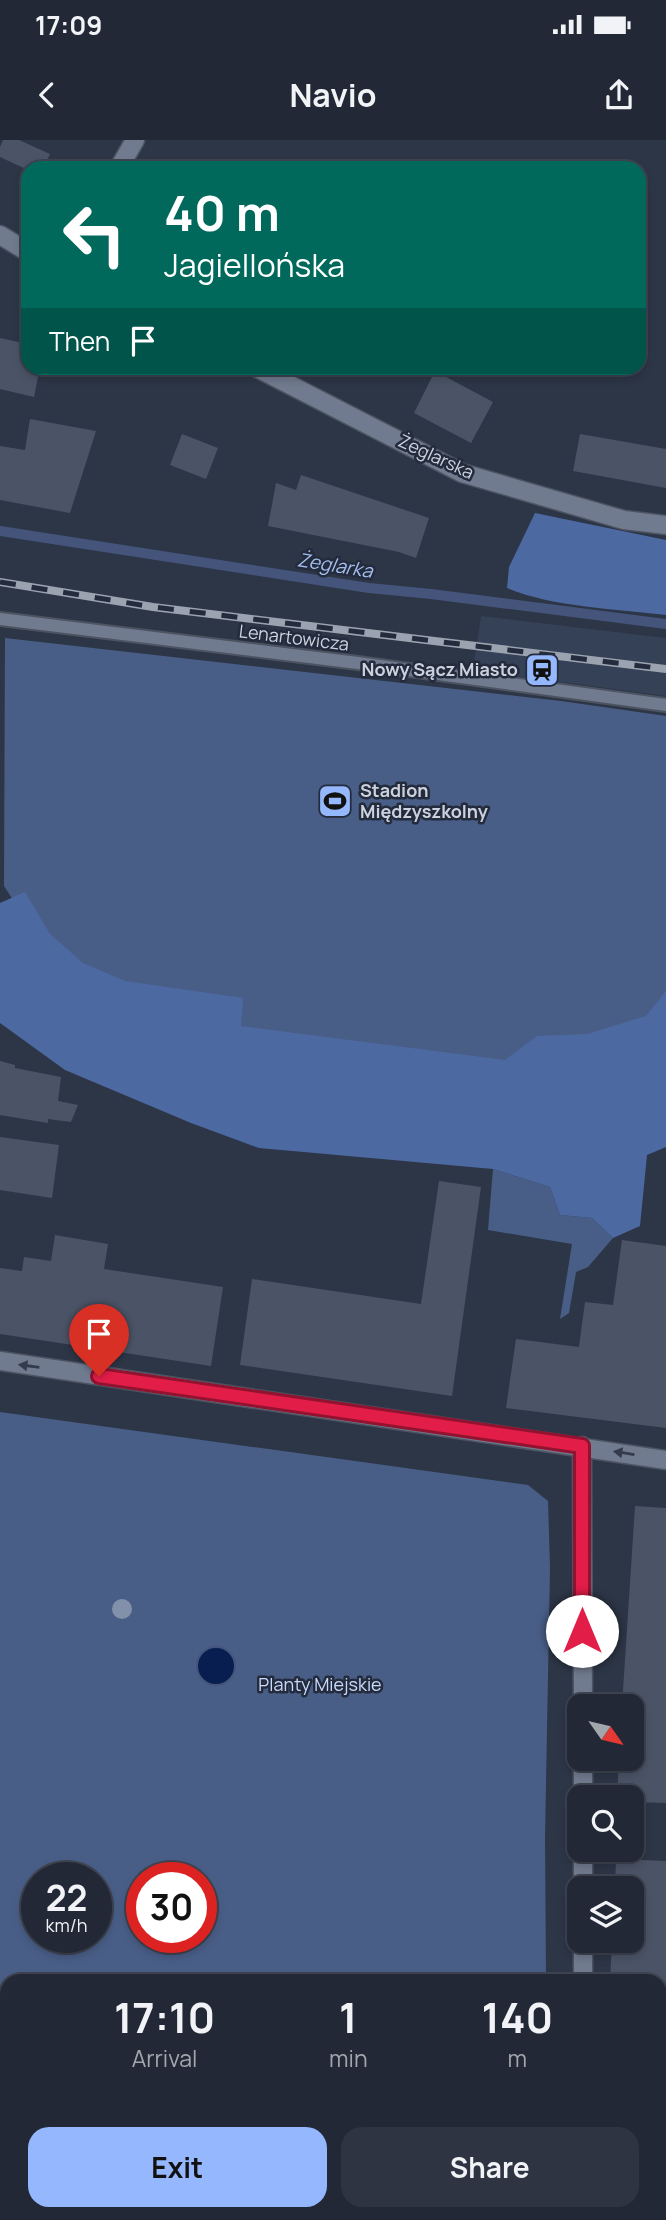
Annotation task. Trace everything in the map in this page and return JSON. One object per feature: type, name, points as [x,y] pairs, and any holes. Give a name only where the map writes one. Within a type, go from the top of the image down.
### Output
[{"type":"street","points":[[122,161],[135,140]]},
{"type":"street","points":[[0,235],[21,248]]},
{"type":"street","name":"Żeglarska","points":[[271,375],[462,473],[624,520],[666,525]]},
{"type":"street","points":[[0,1361],[666,1460]]},
{"type":"street","points":[[582,1446],[583,1694]]},
{"type":"street","points":[[583,1953],[583,1974]]},
{"type":"lane","name":"Lenartowicza","points":[[0,619],[112,635],[358,663],[666,705]]},
{"type":"shaded area","points":[[535,513],[666,540],[666,615],[564,603],[507,588],[509,567]]},
{"type":"shaded area","points":[[481,616],[666,638],[666,696],[473,670]]},
{"type":"shaded area","points":[[25,892],[50,934],[83,963],[125,981],[243,998],[241,1026],[505,1060],[537,1036],[587,1034],[646,1016],[666,991],[666,1147],[647,1155],[640,1226],[613,1238],[592,1218],[560,1215],[550,1187],[493,1169],[259,1148],[191,1123],[65,1070],[0,1023],[0,903]]},
{"type":"shaded area","points":[[216,1647],[229,1653],[235,1666],[229,1679],[216,1685],[203,1679],[197,1666],[203,1653]]},
{"type":"green space","name":"Stadion Międzyszkolny","points":[[5,638],[561,701],[666,716],[666,1018],[616,1085],[236,1045],[50,957],[4,886]]},
{"type":"green space","points":[[493,1169],[550,1187],[560,1215],[592,1218],[613,1238],[588,1267],[576,1272],[569,1313],[560,1319],[572,1244],[488,1230]]},
{"type":"green space","name":"Planty Miejskie","points":[[0,1412],[528,1485],[548,1501],[550,1568],[545,1837],[546,1974],[0,1974]]},
{"type":"building","points":[[3,140],[19,140],[50,154],[47,161],[21,161],[21,167],[0,157]]},
{"type":"building","points":[[0,338],[21,342],[21,375],[38,375],[34,397],[0,389]]},
{"type":"building","points":[[433,375],[442,375],[493,402],[471,443],[414,413]]},
{"type":"building","points":[[30,419],[96,431],[70,513],[0,500],[0,446],[25,450]]},
{"type":"building","points":[[182,434],[218,448],[206,479],[170,465]]},
{"type":"building","points":[[580,434],[666,449],[666,488],[573,471]]},
{"type":"building","points":[[301,475],[429,518],[416,558],[399,552],[268,526],[276,483],[296,490]]},
{"type":"building","points":[[0,1061],[15,1065],[15,1068],[61,1077],[58,1101],[78,1105],[71,1122],[48,1119],[48,1123],[0,1115]]},
{"type":"building","points":[[0,1137],[59,1145],[52,1198],[0,1190]]},
{"type":"building","points":[[439,1181],[481,1187],[452,1396],[240,1365],[252,1279],[421,1304]]},
{"type":"building","points":[[55,1235],[108,1244],[104,1269],[223,1287],[211,1366],[0,1334],[0,1268],[22,1271],[24,1257],[51,1261]]},
{"type":"building","points":[[622,1240],[666,1246],[666,1428],[506,1408],[516,1339],[579,1347],[585,1302],[613,1305]]},
{"type":"building","points":[[635,1506],[666,1508],[666,1803],[644,1802],[644,1785],[618,1785],[618,1771],[644,1771],[644,1694],[623,1694]]},
{"type":"building","points":[[666,1861],[666,1974],[610,1974],[611,1953],[644,1953],[644,1876],[615,1876],[616,1862]]},
{"type":"waterway","name":"Żeglarka","points":[[0,531],[369,588],[666,624]]},
{"type":"railway","points":[[0,582],[153,607],[666,669]]},
{"type":"place","name":"Nowy Sącz Miasto","points":[[542,670]]},
{"type":"place","name":"Stadion Międzyszkolny","points":[[335,801]]},
{"type":"route","points":[[99,1376],[582,1446],[582,1631]]}]
